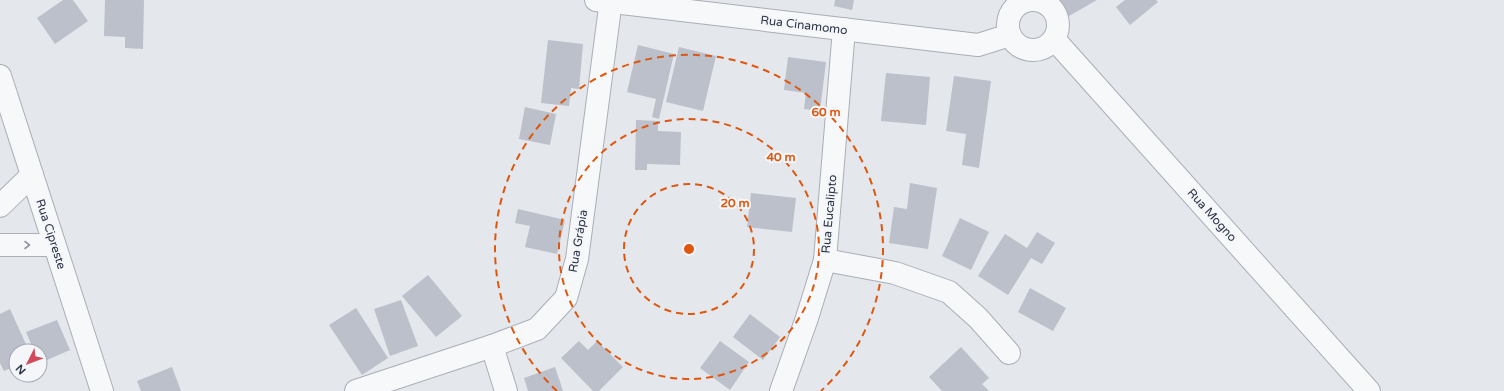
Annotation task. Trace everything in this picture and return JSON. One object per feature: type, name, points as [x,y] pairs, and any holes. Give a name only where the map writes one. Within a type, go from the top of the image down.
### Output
[{"type":"street","name":"Rua Cinamomo","points":[[606,1],[978,45],[1010,35]]},
{"type":"street","name":"Rua Grápia","points":[[356,391],[492,346],[537,328],[566,298],[577,260],[606,1]]},
{"type":"street","points":[[1039,1],[1052,9],[1058,24],[1054,39],[1049,45],[1042,49],[1027,50],[1014,42],[1008,27],[1009,19],[1015,3],[1039,1]]},
{"type":"street","name":"Rua Eucalipto","points":[[781,391],[807,318],[825,260],[844,30]]},
{"type":"street","name":"Rua Mogno","points":[[1054,39],[1369,391]]},
{"type":"street","name":"Rua Cipreste","points":[[0,76],[102,391]]},
{"type":"street","points":[[0,206],[32,176]]},
{"type":"street","points":[[0,245],[54,245]]},
{"type":"street","points":[[825,260],[895,273],[949,292],[978,318],[1009,353]]},
{"type":"street","points":[[492,346],[506,391]]},
{"type":"building","points":[[63,0],[73,0],[88,21],[55,44],[37,18]]},
{"type":"building","points":[[105,0],[144,0],[143,49],[125,48],[125,37],[104,36]]},
{"type":"building","points":[[835,0],[854,0],[852,10],[834,6]]},
{"type":"building","points":[[1059,0],[1097,0],[1069,16]]},
{"type":"building","points":[[1125,0],[1156,0],[1158,2],[1130,25],[1116,7]]},
{"type":"building","points":[[548,40],[583,44],[579,89],[571,88],[569,106],[541,103]]},
{"type":"building","points":[[638,45],[674,54],[659,119],[652,117],[656,99],[627,92]]},
{"type":"building","points":[[679,47],[716,56],[703,111],[666,102]]},
{"type":"building","points":[[788,57],[826,62],[820,111],[804,109],[806,93],[784,90]]},
{"type":"building","points":[[886,73],[930,77],[926,125],[881,121]]},
{"type":"building","points":[[954,76],[991,81],[979,168],[962,165],[966,134],[946,131]]},
{"type":"building","points":[[525,107],[556,114],[550,145],[519,139]]},
{"type":"building","points":[[636,120],[658,121],[658,131],[681,132],[680,165],[647,164],[647,170],[635,170]]},
{"type":"building","points":[[910,183],[937,188],[928,249],[889,243],[894,207],[907,209]]},
{"type":"building","points":[[751,193],[796,198],[792,232],[747,227]]},
{"type":"building","points":[[518,209],[565,220],[557,254],[525,247],[530,226],[515,223]]},
{"type":"building","points":[[960,218],[989,232],[971,270],[942,256]]},
{"type":"building","points":[[1037,232],[1055,243],[1042,264],[1031,258],[1008,295],[978,276],[1005,234],[1027,248]]},
{"type":"building","points":[[428,275],[462,316],[436,337],[402,296]]},
{"type":"building","points":[[1030,288],[1066,308],[1053,331],[1018,312]]},
{"type":"building","points":[[401,300],[418,346],[390,356],[374,309]]},
{"type":"building","points":[[356,308],[388,358],[362,375],[329,325]]},
{"type":"building","points":[[10,309],[25,343],[8,343],[8,369],[4,371],[0,363],[0,314]]},
{"type":"building","points":[[750,314],[780,337],[763,360],[733,337]]},
{"type":"building","points":[[57,320],[70,350],[48,360],[48,343],[31,343],[26,332]]},
{"type":"building","points":[[579,341],[588,350],[597,341],[623,367],[599,391],[593,391],[561,358]]},
{"type":"building","points":[[720,341],[749,362],[730,390],[700,368]]},
{"type":"building","points":[[961,347],[989,378],[982,384],[989,391],[942,391],[929,377]]},
{"type":"building","points":[[172,367],[181,391],[141,391],[137,381]]},
{"type":"building","points":[[555,367],[563,391],[528,391],[524,378]]}]
